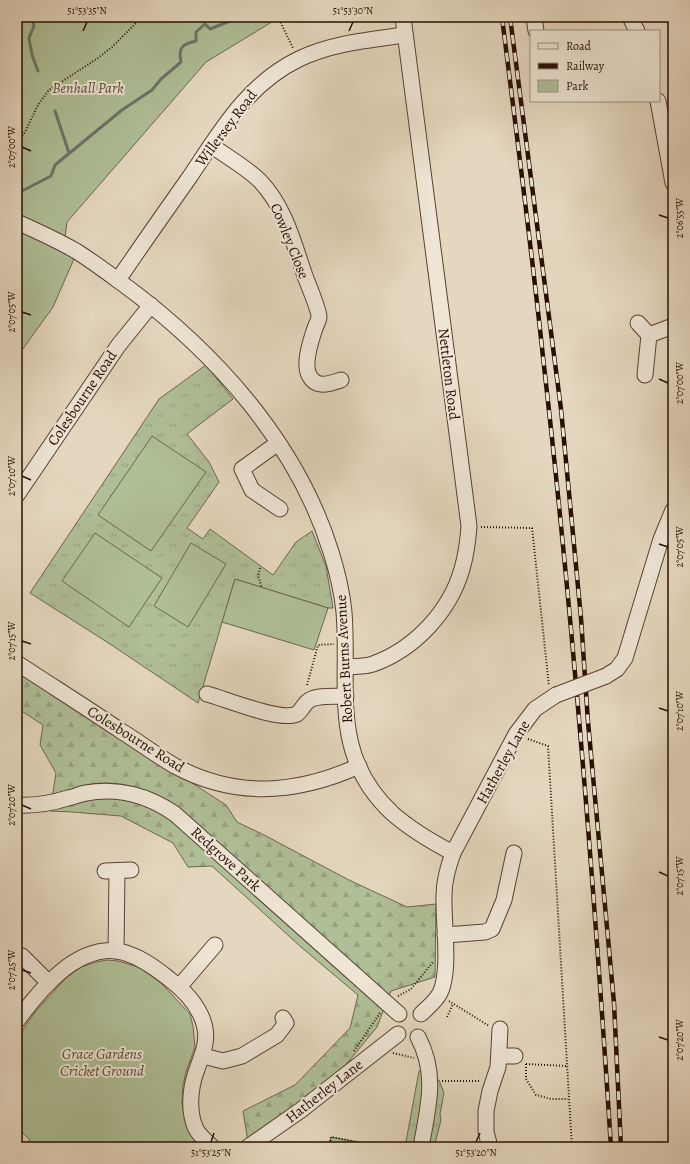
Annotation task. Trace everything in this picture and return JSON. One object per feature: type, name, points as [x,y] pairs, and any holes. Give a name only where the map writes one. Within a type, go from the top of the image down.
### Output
[{"type":"street","name":"Nettleton Road","points":[[346,666],[371,664],[395,653],[417,638],[436,619],[458,582],[466,554],[469,526],[403,17]]},
{"type":"street","points":[[534,17],[536,30]]},
{"type":"street","points":[[630,17],[636,30]]},
{"type":"street","name":"Willersey Road","points":[[118,280],[241,103],[257,87],[276,72],[298,59],[319,51],[342,44],[405,34]]},
{"type":"street","points":[[658,102],[668,127],[673,184]]},
{"type":"street","name":"Cowley Close","points":[[211,145],[259,180],[275,201],[286,223],[319,317],[310,340],[307,371],[311,379],[318,384],[326,385],[341,380]]},
{"type":"street","name":"Robert Burns Avenue","points":[[17,222],[77,252],[152,305],[206,355],[230,380],[263,421],[304,485],[325,534],[335,566],[344,612],[347,725],[353,753],[373,791],[392,813],[420,834],[453,853]]},
{"type":"street","name":"Colesbourne Road","points":[[17,495],[118,346],[152,305]]},
{"type":"street","points":[[638,323],[649,335]]},
{"type":"street","points":[[649,335],[673,326]]},
{"type":"street","points":[[643,377],[649,335]]},
{"type":"street","points":[[278,443],[242,469],[252,490],[280,509]]},
{"type":"street","name":"Hatherley Lane","points":[[420,1014],[439,995],[444,984],[446,970],[444,894],[446,874],[453,853],[516,734],[535,709],[553,697],[606,676],[617,669],[625,658],[661,539],[673,510]]},
{"type":"street","name":"Colesbourne Road","points":[[17,663],[174,765],[208,780],[244,788],[281,789],[325,780],[359,766]]},
{"type":"street","points":[[208,694],[272,714],[287,715],[296,714],[307,702],[314,698],[346,696]]},
{"type":"street","name":"Redgrove Park","points":[[17,805],[47,803],[84,793],[110,791],[135,795],[156,802],[175,814],[399,1014]]},
{"type":"street","points":[[444,935],[485,932],[492,929],[504,900],[514,853]]},
{"type":"street","points":[[116,951],[118,871]]},
{"type":"street","points":[[179,986],[217,944]]},
{"type":"street","points":[[17,1021],[49,983],[66,966],[81,959],[94,954],[116,951],[136,957],[148,963],[179,986],[202,1018],[206,1041],[203,1056],[193,1085],[192,1111],[196,1130],[212,1147]]},
{"type":"street","points":[[22,956],[49,983]]},
{"type":"street","points":[[406,1010],[414,1010],[420,1014],[424,1019],[425,1026],[423,1032],[411,1039],[404,1038],[398,1034],[395,1027],[399,1014],[406,1010]]},
{"type":"street","points":[[203,1056],[223,1060],[242,1056],[277,1035],[288,1021]]},
{"type":"street","points":[[489,1145],[486,1132],[486,1111],[498,1067],[500,1029]]},
{"type":"street","name":"Hatherley Lane","points":[[248,1147],[301,1110],[398,1034]]},
{"type":"street","points":[[418,1036],[427,1058],[431,1080],[421,1146]]},
{"type":"street","points":[[499,1056],[521,1060]]},
{"type":"path","points":[[17,143],[25,132],[38,105],[49,90],[112,48],[142,17]]},
{"type":"path","points":[[278,17],[298,59]]},
{"type":"path","points":[[469,526],[532,528],[553,697]]},
{"type":"path","points":[[260,568],[258,576],[262,588]]},
{"type":"path","points":[[307,685],[318,646],[345,643]]},
{"type":"path","points":[[516,734],[548,746],[572,1147]]},
{"type":"path","points":[[439,995],[489,1026],[500,1029]]},
{"type":"path","points":[[447,1017],[453,1004]]},
{"type":"path","points":[[381,1047],[386,1052],[421,1060],[427,1058]]},
{"type":"path","points":[[567,1066],[521,1060],[526,1079],[536,1095],[551,1099],[568,1098]]},
{"type":"path","points":[[431,1080],[493,1081]]},
{"type":"path","points":[[329,1147],[331,1137],[384,1147]]},
{"type":"path","points":[[421,1146],[489,1145]]},
{"type":"green space","name":"Benhall Park","points":[[17,17],[280,17],[206,62],[67,222],[64,245],[77,252],[53,307],[17,357]]},
{"type":"green space","points":[[206,365],[233,399],[187,434],[209,462],[219,482],[187,528],[203,539],[210,529],[273,575],[296,542],[312,531],[326,566],[333,608],[328,608],[235,579],[198,703],[30,593],[159,399]]},
{"type":"green space","points":[[152,436],[206,472],[151,551],[98,515]]},
{"type":"green space","points":[[95,533],[162,578],[129,627],[62,581]]},
{"type":"green space","points":[[191,543],[226,564],[188,627],[154,606]]},
{"type":"green space","points":[[235,579],[328,608],[314,650],[222,622]]},
{"type":"green space","points":[[17,669],[226,805],[237,822],[349,880],[407,907],[436,904],[435,977],[391,991],[377,1027],[335,1078],[248,1142],[243,1111],[295,1085],[350,1028],[358,995],[301,947],[212,866],[188,867],[173,843],[121,816],[50,811],[56,773],[40,745],[43,725],[17,708]]},
{"type":"green space","name":"Grace Gardens Cricket Ground","points":[[107,960],[118,961],[139,967],[161,983],[190,1014],[195,1047],[186,1072],[183,1085],[182,1102],[186,1122],[203,1147],[24,1147],[30,1140],[17,1127],[17,1038],[36,1011],[66,978],[81,967]]},
{"type":"green space","points":[[425,1070],[426,1090],[414,1147],[405,1147],[419,1071]]},
{"type":"green space","points":[[437,1080],[439,1080],[444,1093],[440,1114],[441,1120],[434,1147],[426,1147]]},
{"type":"green space","points":[[331,1137],[384,1147],[329,1147]]},
{"type":"waterway","points":[[32,17],[34,26],[29,38],[32,55],[38,71]]},
{"type":"waterway","points":[[17,196],[20,192],[51,176],[55,165],[122,110],[152,90],[161,79],[181,62],[180,53],[182,47],[196,41],[196,32],[205,24],[210,29],[230,21],[233,17]]},
{"type":"waterway","points":[[55,111],[69,153]]},
{"type":"railway","points":[[502,17],[534,272],[564,554],[590,850],[611,1147]]},
{"type":"railway","points":[[510,17],[561,409],[581,618],[588,722],[614,1003],[621,1147]]}]
